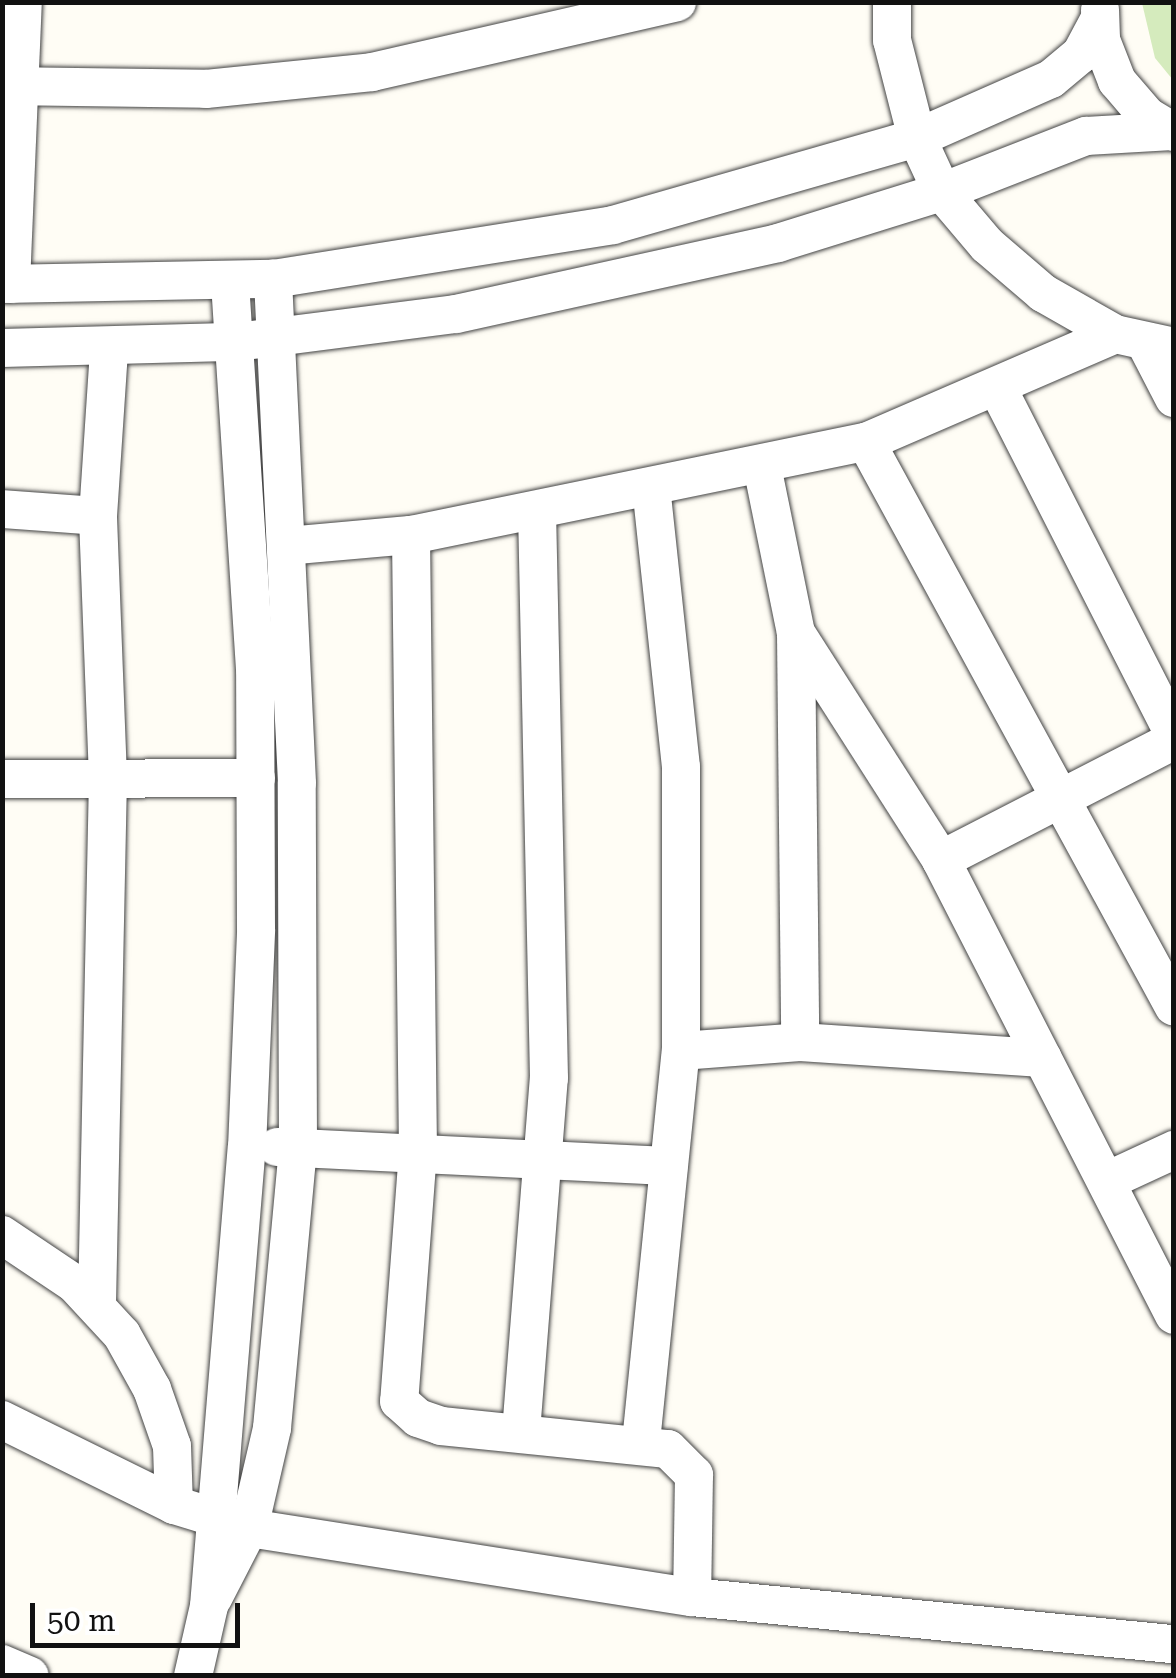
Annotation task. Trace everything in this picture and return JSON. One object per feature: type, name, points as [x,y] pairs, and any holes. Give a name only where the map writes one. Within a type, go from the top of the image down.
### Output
[{"type":"street","points":[[23,2],[12,86],[6,284],[273,279],[614,225],[917,138],[1051,79],[1081,54],[1100,11]]},
{"type":"street","points":[[12,86],[206,89],[372,72],[677,2]]},
{"type":"street","points":[[892,2],[892,40],[917,138],[942,192],[987,245],[1043,293],[1145,342],[1174,398]]},
{"type":"street","points":[[1100,11],[1117,81],[1147,116],[1173,131]]},
{"type":"street","points":[[2,348],[108,349],[238,342],[456,314],[628,280],[942,192],[1086,136],[1173,131]]},
{"type":"street","points":[[193,1676],[232,1524],[274,1408],[298,1147],[297,822],[288,546],[273,279]]},
{"type":"street","points":[[230,282],[238,342],[256,778],[232,1524]]},
{"type":"street","points":[[288,546],[411,535],[866,442],[996,387],[1145,342]]},
{"type":"street","points":[[97,1303],[108,778],[98,516],[108,349]]},
{"type":"street","points":[[941,860],[1174,737],[996,387]]},
{"type":"street","points":[[866,442],[1174,1007]]},
{"type":"street","points":[[762,466],[796,633],[800,1042]]},
{"type":"street","points":[[641,1442],[681,1051],[681,767],[651,487]]},
{"type":"street","points":[[2,510],[98,516]]},
{"type":"street","points":[[520,1432],[549,1078],[537,511]]},
{"type":"street","points":[[411,535],[418,1151],[399,1401],[418,1418],[440,1426],[641,1442],[668,1448],[694,1474],[692,1597]]},
{"type":"street","points":[[796,633],[941,860],[1109,1180],[1174,1315]]},
{"type":"street","points":[[2,779],[256,778]]},
{"type":"street","points":[[256,825],[297,822]]},
{"type":"street","points":[[681,1051],[800,1042],[1042,1058]]},
{"type":"street","points":[[247,1148],[418,1151],[668,1166]]},
{"type":"street","points":[[1109,1180],[1174,1150]]},
{"type":"street","points":[[2,1235],[97,1303],[152,1389],[172,1446],[174,1505]]},
{"type":"street","points":[[2,1420],[174,1505],[232,1524],[692,1597],[1174,1644]]},
{"type":"street","points":[[2,1664],[30,1676]]},
{"type":"green space","points":[[1142,3],[1173,3],[1173,80],[1155,58]]}]
